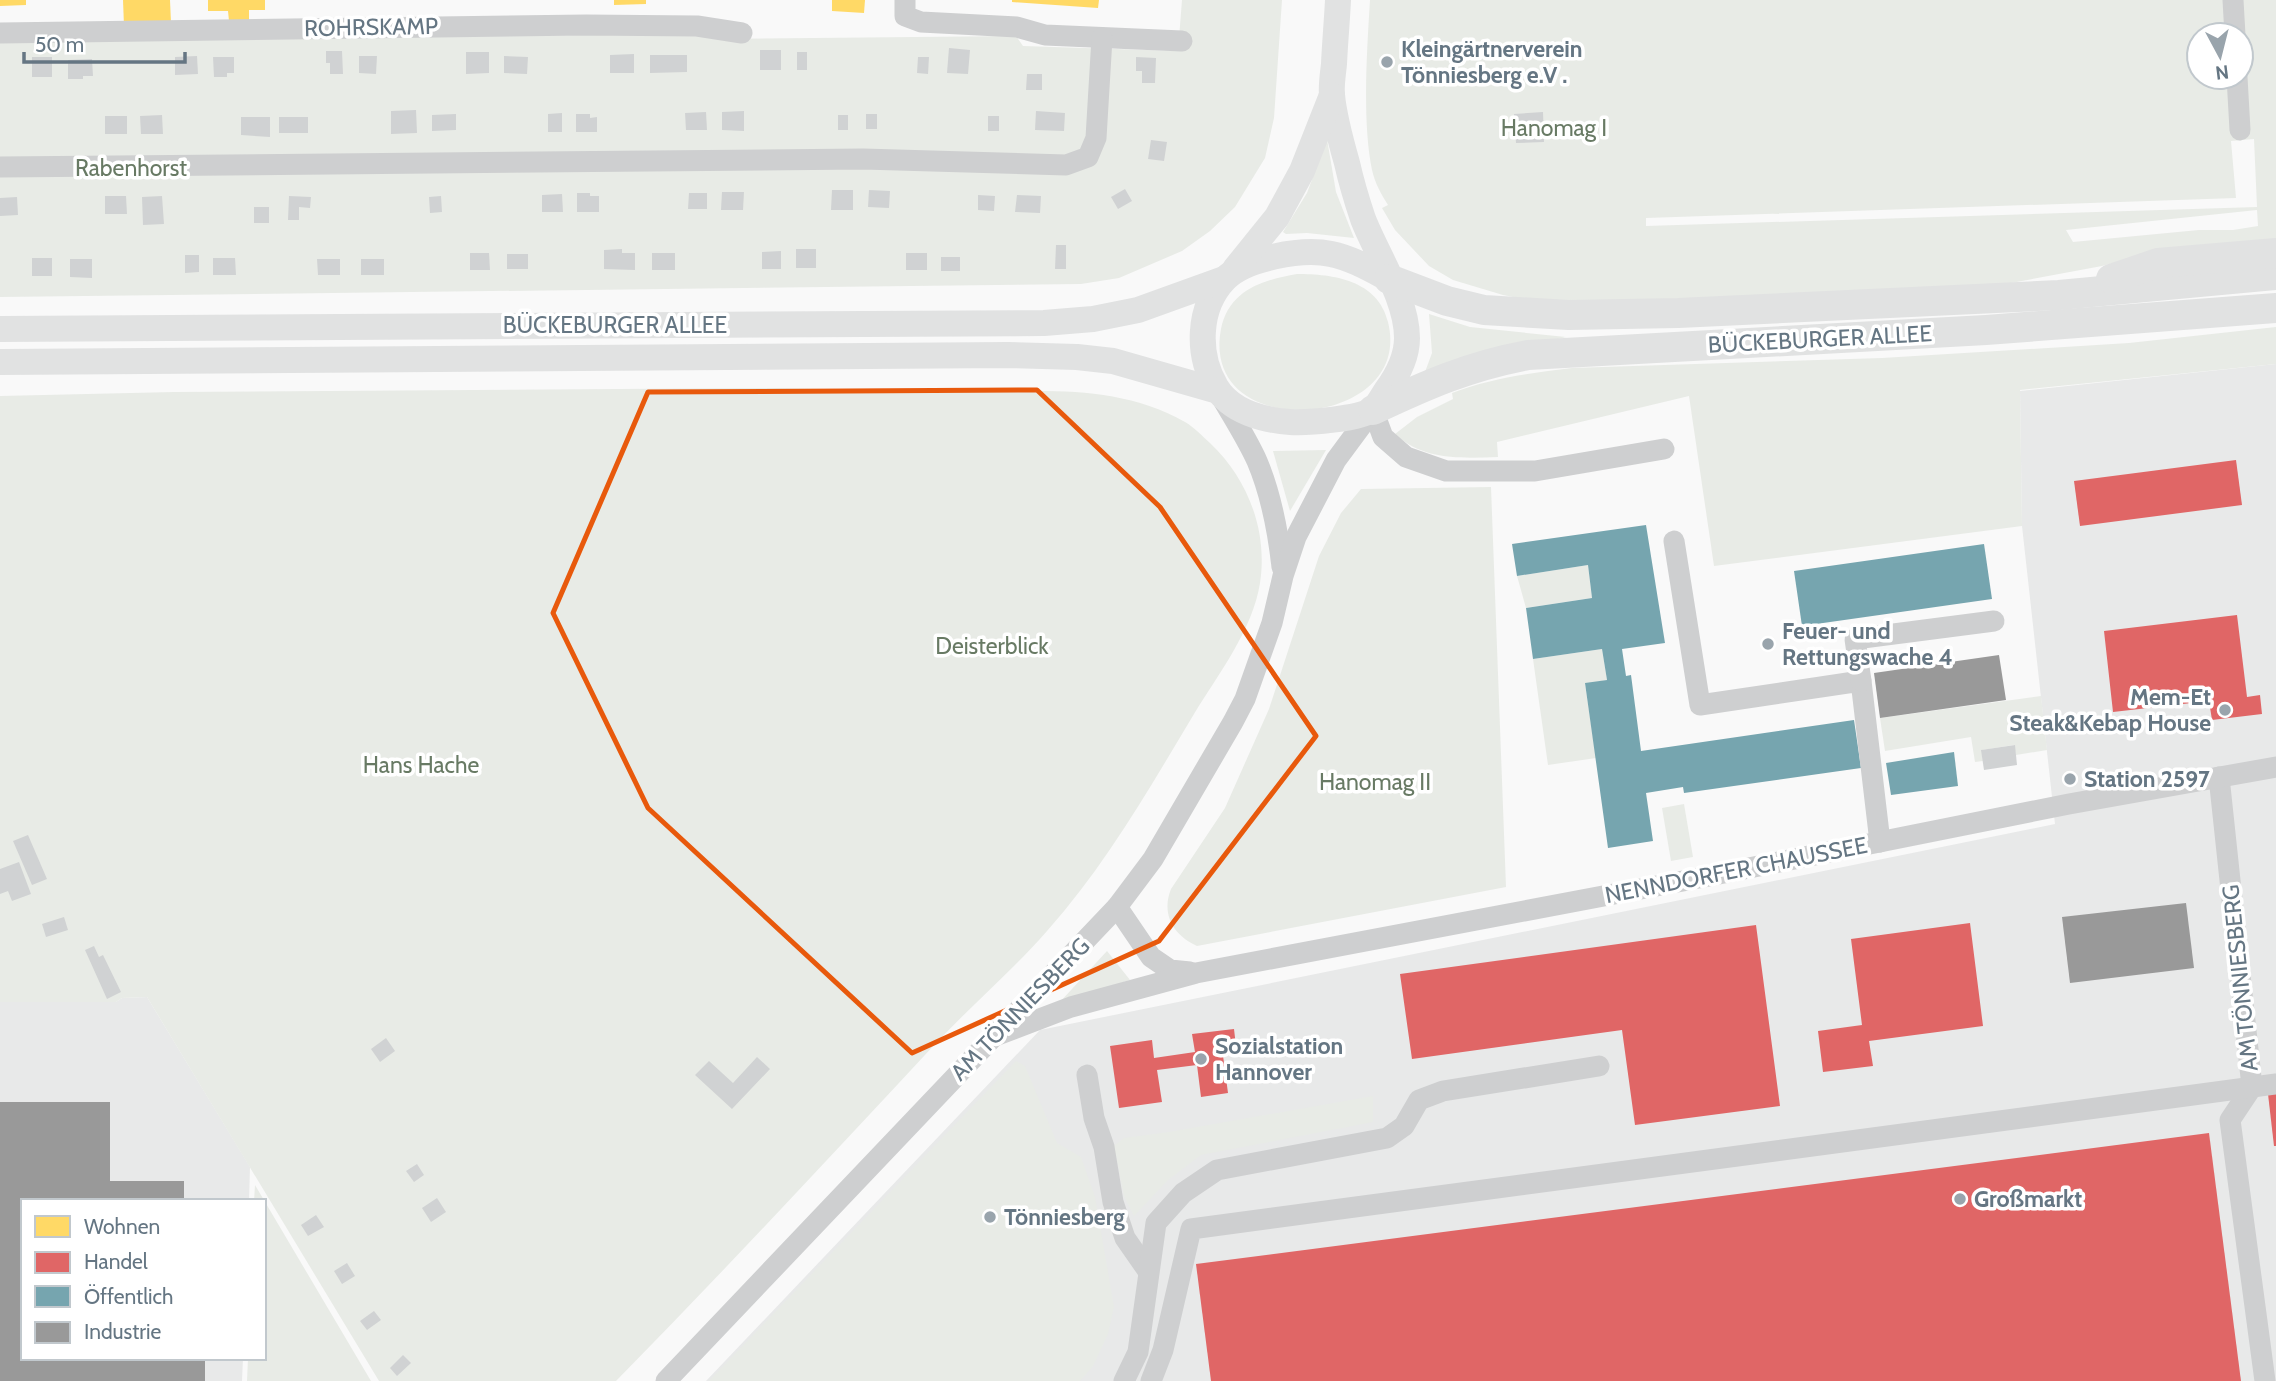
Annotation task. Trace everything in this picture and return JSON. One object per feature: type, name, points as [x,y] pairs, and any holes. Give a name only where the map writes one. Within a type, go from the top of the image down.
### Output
[{"type":"highway","points":[[2059,295],[2158,263],[2276,253]]},
{"type":"highway","name":"BÜCKEBURGER ALLEE","points":[[1389,279],[1447,301],[1484,310],[1538,315],[1678,313],[2059,295],[2276,275]]},
{"type":"highway","name":"BÜCKEBURGER ALLEE","points":[[1373,410],[1440,379],[1491,362],[1528,355],[1986,330],[2276,308]]},
{"type":"main road","points":[[1332,95],[1302,171],[1277,217],[1210,301],[1202,337],[1208,372],[1218,391],[1253,415],[1275,421],[1316,422],[1373,410],[1392,383],[1405,353],[1406,328],[1397,297],[1363,217],[1346,162],[1332,95],[1338,0]]},
{"type":"main road","points":[[1227,277],[1254,262],[1275,257],[1299,253],[1329,253],[1389,279]]},
{"type":"main road","name":"BÜCKEBURGER ALLEE","points":[[0,329],[1044,323],[1093,319],[1138,310],[1227,277]]},
{"type":"main road","name":"BÜCKEBURGER ALLEE","points":[[0,362],[1008,355],[1113,361],[1218,391]]},
{"type":"street","points":[[905,0],[905,16],[920,22],[1017,27],[1045,35],[1182,41]]},
{"type":"street","points":[[2232,0],[2234,21]]},
{"type":"street","name":"ROHRSKAMP","points":[[0,33],[586,25],[697,26],[742,33]]},
{"type":"street","points":[[0,167],[863,159],[1066,165],[1088,157],[1096,138],[1102,38]]},
{"type":"street","points":[[2238,91],[2240,130]]},
{"type":"street","name":"AM TÖNNIESBERG","points":[[1218,391],[1256,460],[1276,525],[1283,576]]},
{"type":"street","points":[[1373,410],[1383,437],[1406,457],[1446,471],[1535,471],[1664,449]]},
{"type":"street","name":"AM TÖNNIESBERG","points":[[666,1381],[1117,907],[1153,859],[1245,699],[1272,623],[1296,537],[1313,501],[1336,460],[1373,410]]},
{"type":"street","points":[[1674,541],[1700,705],[1861,681]]},
{"type":"street","points":[[1880,842],[1855,639],[1994,621]]},
{"type":"street","name":"NENNDORFER CHAUSSEE","points":[[995,1036],[1071,1007],[1196,973],[2070,804],[2276,767]]},
{"type":"street","name":"AM TÖNNIESBERG","points":[[2219,778],[2252,1087],[2230,1120],[2265,1381]]},
{"type":"street","name":"NENNDORFER CHAUSSEE","points":[[1117,907],[1151,957],[1170,970],[1196,973]]},
{"type":"street","points":[[1124,1381],[1138,1352],[1156,1223],[1183,1193],[1217,1170],[1387,1138],[1404,1126],[1419,1100],[1443,1091],[1599,1066]]},
{"type":"street","points":[[1087,1075],[1094,1118],[1104,1147],[1113,1202],[1125,1238],[1148,1271]]},
{"type":"street","points":[[1151,1381],[1163,1350],[1191,1229],[2276,1084]]},
{"type":"highlighted area","points":[[1037,390],[1160,507],[1316,736],[1159,941],[912,1053],[648,808],[553,613],[648,392]]},
{"type":"shaded area","points":[[2276,364],[2276,1381],[706,1381],[1040,1030],[2055,824],[2022,526],[2020,391]]},
{"type":"shaded area","points":[[147,997],[250,1167],[249,1199],[21,1199],[21,1360],[243,1360],[242,1381],[0,1381],[0,1002],[116,1002],[122,998]]},
{"type":"green space","name":"Rabenhorst","points":[[1182,0],[1282,0],[1274,118],[1265,158],[1235,207],[1210,231],[1182,251],[1119,278],[1081,284],[0,297],[0,41],[694,34],[714,39],[1016,36],[1023,46],[1178,51]]},
{"type":"green space","name":"Hanomag I","points":[[1370,0],[2276,0],[2276,239],[2132,258],[1995,286],[1652,301],[1529,300],[1453,280],[1429,266],[1395,230],[1382,208],[1388,205],[1373,175],[1367,130]],"holes":[[[2254,139],[2257,207],[1646,226],[1646,218],[2236,198],[2231,141]],[[2257,210],[2258,226],[2233,230],[2199,230],[2073,242],[2066,230]]]},
{"type":"green space","points":[[1327,139],[1336,192],[1354,238],[1307,233],[1286,234],[1283,232],[1307,193]]},
{"type":"green space","points":[[1297,274],[1339,278],[1364,288],[1383,308],[1388,322],[1388,358],[1370,385],[1341,403],[1306,410],[1271,407],[1242,392],[1223,367],[1221,329],[1231,305],[1249,289]]},
{"type":"green space","points":[[1429,314],[1470,327],[1566,337],[1425,372],[1432,353]]},
{"type":"green space","points":[[2276,327],[2276,364],[2020,390],[2022,526],[1714,566],[1689,396],[1497,442],[1498,457],[1444,456],[1418,449],[1395,434],[1417,417],[1453,399],[1452,393],[1496,380],[1572,368],[1882,358],[2129,343]]},
{"type":"green space","name":"Hans Hache","points":[[780,388],[1075,392],[1131,400],[1185,422],[1210,443],[1235,473],[1245,489],[1258,525],[1262,564],[1260,583],[1250,617],[1233,651],[1143,798],[1107,854],[1068,906],[1034,945],[937,1042],[616,1381],[379,1381],[147,997],[122,998],[116,1002],[0,1002],[0,396],[174,392]]},
{"type":"green space","points":[[1326,450],[1290,511],[1273,451]]},
{"type":"green space","name":"Hanomag II","points":[[1491,487],[1506,887],[1197,946],[1181,936],[1171,923],[1167,907],[1171,889],[1225,808],[1269,709],[1319,556],[1341,513],[1361,489]]},
{"type":"green space","points":[[1588,565],[1592,598],[1526,608],[1517,576]]},
{"type":"green space","points":[[1602,649],[1607,680],[1585,684],[1596,758],[1548,765],[1533,659]]},
{"type":"green space","points":[[2041,696],[2047,750],[2016,755],[2014,745],[1982,750],[1983,761],[1975,762],[1971,737],[1885,751],[1880,718]]},
{"type":"green space","points":[[1684,804],[1693,857],[1671,861],[1662,808]]},
{"type":"green space","points":[[1107,951],[1130,980],[1060,1002]]},
{"type":"green space","points":[[1016,1061],[1025,1066],[1057,1143],[1081,1157],[1095,1197],[1114,1307],[1108,1334],[1093,1366],[1080,1381],[709,1381]]},
{"type":"green space","points":[[1373,1096],[1373,1122],[1201,1155],[1168,1180],[1134,1216],[1124,1196],[1114,1146],[1124,1138]]},
{"type":"green space","points":[[255,1185],[263,1199],[254,1199]]},
{"type":"green space","points":[[266,1204],[371,1381],[247,1381],[248,1360],[266,1360]]},
{"type":"building: Wohnen","points":[[0,0],[26,0],[26,5],[0,6]]},
{"type":"building: Wohnen","points":[[123,0],[170,0],[171,23],[124,26]]},
{"type":"building: Wohnen","points":[[208,0],[265,0],[265,10],[249,10],[249,21],[229,21],[228,11],[208,11]]},
{"type":"building: Wohnen","points":[[614,0],[646,0],[646,4],[614,5]]},
{"type":"building: Wohnen","points":[[832,0],[865,0],[864,13],[832,11]]},
{"type":"building: Wohnen","points":[[1012,0],[1099,0],[1098,8]]},
{"type":"building: Handel","points":[[2236,460],[2242,505],[2080,526],[2074,481]]},
{"type":"building: Handel","points":[[2237,615],[2247,697],[2260,695],[2262,714],[2212,720],[2209,701],[2113,712],[2104,631]]},
{"type":"building: Handel","points":[[1970,923],[1983,1026],[1869,1041],[1873,1066],[1823,1072],[1818,1031],[1862,1025],[1851,939]]},
{"type":"building: Handel","points":[[1756,925],[1780,1106],[1635,1125],[1622,1030],[1412,1059],[1400,974]]},
{"type":"building: Handel","points":[[1234,1029],[1236,1046],[1222,1048],[1228,1093],[1201,1097],[1197,1065],[1157,1070],[1162,1102],[1119,1108],[1110,1046],[1152,1040],[1154,1058],[1195,1052],[1192,1034]]},
{"type":"building: Handel","points":[[2276,1093],[2276,1146],[2274,1146],[2268,1094]]},
{"type":"building: Handel","name":"Großmarkt","points":[[2209,1133],[2241,1381],[1211,1381],[1196,1264]]},
{"type":"building: Öffentlich","points":[[1646,525],[1665,643],[1622,649],[1626,676],[1631,675],[1641,751],[1854,720],[1861,768],[1684,793],[1683,787],[1646,793],[1653,841],[1608,848],[1585,683],[1607,680],[1602,649],[1533,659],[1526,608],[1592,598],[1588,565],[1517,576],[1512,544]]},
{"type":"building: Öffentlich","points":[[1984,544],[1992,599],[1802,626],[1794,571]]},
{"type":"building: Öffentlich","points":[[1954,752],[1958,786],[1891,795],[1886,763]]},
{"type":"building: Industrie","points":[[1999,655],[2006,700],[1880,718],[1874,673]]},
{"type":"building: Industrie","points":[[2186,903],[2194,968],[2070,983],[2062,917]]},
{"type":"building: Industrie","points":[[0,1102],[110,1102],[110,1181],[184,1181],[184,1199],[21,1199],[21,1360],[205,1360],[205,1381],[0,1381]]},
{"type":"building: Sonstige","points":[[949,48],[970,50],[968,74],[947,73]]},
{"type":"building: Sonstige","points":[[760,50],[781,50],[781,70],[760,70]]},
{"type":"building: Sonstige","points":[[326,51],[342,51],[343,74],[330,74]]},
{"type":"building: Sonstige","points":[[466,52],[489,52],[489,73],[466,74]]},
{"type":"building: Sonstige","points":[[797,52],[807,52],[807,70],[797,70]]},
{"type":"building: Sonstige","points":[[634,54],[634,73],[610,73],[610,55]]},
{"type":"building: Sonstige","points":[[650,55],[687,55],[687,72],[650,73]]},
{"type":"building: Sonstige","points":[[197,56],[198,74],[175,75],[175,57]]},
{"type":"building: Sonstige","points":[[359,56],[377,56],[376,74],[359,73]]},
{"type":"building: Sonstige","points":[[504,56],[528,57],[527,74],[504,73]]},
{"type":"building: Sonstige","points":[[32,57],[52,57],[52,77],[32,77]]},
{"type":"building: Sonstige","points":[[213,57],[234,57],[234,73],[227,73],[227,77],[214,77]]},
{"type":"building: Sonstige","points":[[918,57],[929,57],[928,74],[917,73]]},
{"type":"building: Sonstige","points":[[1136,57],[1156,58],[1155,83],[1142,83],[1142,71],[1136,71]]},
{"type":"building: Sonstige","points":[[92,59],[93,76],[68,79],[68,60]]},
{"type":"building: Sonstige","points":[[1027,74],[1042,74],[1042,90],[1026,90]]},
{"type":"building: Sonstige","points":[[416,110],[417,133],[391,134],[391,111]]},
{"type":"building: Sonstige","points":[[744,111],[744,131],[722,130],[722,112]]},
{"type":"building: Sonstige","points":[[1036,111],[1065,113],[1064,131],[1035,130]]},
{"type":"building: Sonstige","points":[[706,112],[707,130],[686,130],[685,113]]},
{"type":"building: Sonstige","points":[[1543,112],[1544,142],[1516,143],[1514,114]]},
{"type":"building: Sonstige","points":[[562,113],[562,132],[548,132],[548,114]]},
{"type":"building: Sonstige","points":[[456,114],[456,130],[432,131],[432,115]]},
{"type":"building: Sonstige","points":[[576,114],[597,117],[597,132],[576,132]]},
{"type":"building: Sonstige","points":[[866,114],[877,114],[877,129],[866,129]]},
{"type":"building: Sonstige","points":[[162,115],[163,134],[141,134],[140,116]]},
{"type":"building: Sonstige","points":[[838,115],[848,115],[848,130],[838,130]]},
{"type":"building: Sonstige","points":[[105,116],[127,116],[127,134],[105,134]]},
{"type":"building: Sonstige","points":[[988,116],[999,116],[999,131],[988,131]]},
{"type":"building: Sonstige","points":[[241,117],[270,117],[270,137],[241,135]]},
{"type":"building: Sonstige","points":[[279,117],[308,117],[308,133],[279,133]]},
{"type":"building: Sonstige","points":[[1151,140],[1167,142],[1164,161],[1148,159]]},
{"type":"building: Sonstige","points":[[1125,189],[1132,201],[1118,209],[1111,197]]},
{"type":"building: Sonstige","points":[[832,190],[853,190],[853,210],[831,210]]},
{"type":"building: Sonstige","points":[[869,190],[890,191],[889,208],[868,207]]},
{"type":"building: Sonstige","points":[[722,192],[744,192],[743,210],[721,210]]},
{"type":"building: Sonstige","points":[[577,193],[599,196],[599,212],[577,212]]},
{"type":"building: Sonstige","points":[[689,193],[707,193],[707,209],[688,209]]},
{"type":"building: Sonstige","points":[[562,194],[563,212],[542,212],[542,195]]},
{"type":"building: Sonstige","points":[[978,195],[995,196],[994,211],[978,210]]},
{"type":"building: Sonstige","points":[[1017,195],[1041,196],[1040,213],[1015,212]]},
{"type":"building: Sonstige","points":[[105,196],[126,196],[127,214],[105,214]]},
{"type":"building: Sonstige","points":[[162,196],[164,224],[143,225],[142,197]]},
{"type":"building: Sonstige","points":[[289,196],[311,197],[310,208],[299,207],[299,220],[288,220]]},
{"type":"building: Sonstige","points":[[441,196],[442,212],[430,213],[429,197]]},
{"type":"building: Sonstige","points":[[17,197],[18,215],[0,216],[0,198]]},
{"type":"building: Sonstige","points":[[254,207],[269,207],[269,223],[254,223]]},
{"type":"building: Sonstige","points":[[1056,245],[1066,245],[1066,269],[1055,269]]},
{"type":"building: Sonstige","points":[[622,249],[622,253],[635,253],[635,270],[604,269],[604,250]]},
{"type":"building: Sonstige","points":[[796,249],[816,249],[816,268],[796,268]]},
{"type":"building: Sonstige","points":[[781,251],[781,269],[762,269],[762,252]]},
{"type":"building: Sonstige","points":[[470,253],[489,253],[490,270],[470,270]]},
{"type":"building: Sonstige","points":[[652,253],[675,253],[675,270],[652,270]]},
{"type":"building: Sonstige","points":[[906,253],[927,253],[927,270],[906,270]]},
{"type":"building: Sonstige","points":[[507,254],[528,254],[528,269],[507,269]]},
{"type":"building: Sonstige","points":[[185,255],[199,255],[199,272],[185,273]]},
{"type":"building: Sonstige","points":[[941,257],[960,257],[960,271],[941,271]]},
{"type":"building: Sonstige","points":[[32,258],[52,258],[52,276],[32,276]]},
{"type":"building: Sonstige","points":[[213,258],[235,258],[236,275],[213,275]]},
{"type":"building: Sonstige","points":[[70,259],[92,259],[92,278],[70,277]]},
{"type":"building: Sonstige","points":[[317,259],[340,259],[340,275],[318,275]]},
{"type":"building: Sonstige","points":[[361,259],[384,259],[384,275],[361,275]]},
{"type":"building: Sonstige","points":[[2015,745],[2017,765],[1984,770],[1981,750]]},
{"type":"building: Sonstige","points":[[28,835],[47,879],[32,885],[13,841]]},
{"type":"building: Sonstige","points":[[19,862],[31,894],[12,901],[8,891],[0,894],[0,869]]},
{"type":"building: Sonstige","points":[[64,917],[68,930],[46,937],[42,924]]},
{"type":"building: Sonstige","points":[[94,946],[99,957],[103,955],[121,992],[107,999],[85,950]]},
{"type":"building: Sonstige","points":[[386,1038],[395,1051],[380,1062],[371,1049]]},
{"type":"building: Sonstige","points":[[757,1057],[770,1069],[732,1109],[695,1075],[709,1061],[733,1083]]},
{"type":"building: Sonstige","points":[[417,1164],[424,1175],[414,1182],[406,1171]]},
{"type":"building: Sonstige","points":[[437,1198],[446,1212],[431,1222],[422,1208]]},
{"type":"building: Sonstige","points":[[316,1215],[324,1227],[308,1236],[301,1225]]},
{"type":"building: Sonstige","points":[[347,1263],[355,1276],[342,1284],[334,1271]]},
{"type":"building: Sonstige","points":[[374,1311],[381,1320],[367,1330],[360,1321]]},
{"type":"building: Sonstige","points":[[403,1355],[411,1363],[397,1376],[390,1368]]},
{"type":"place","name":"Kleingärtnerverein Tönniesberg e.V .","points":[[1387,62]]},
{"type":"place","name":"Feuer- und Rettungswache 4","points":[[1768,644]]},
{"type":"place","name":"Mem-Et Steak&Kebap House","points":[[2225,710]]},
{"type":"place","name":"Station 2597","points":[[2070,779]]},
{"type":"place","name":"Sozialstation Hannover","points":[[1201,1059]]},
{"type":"place","name":"Großmarkt","points":[[1960,1199]]},
{"type":"place","name":"Tönniesberg","points":[[990,1217]]},
{"type":"park label","name":"Deisterblick","points":[[992,646]]}]
